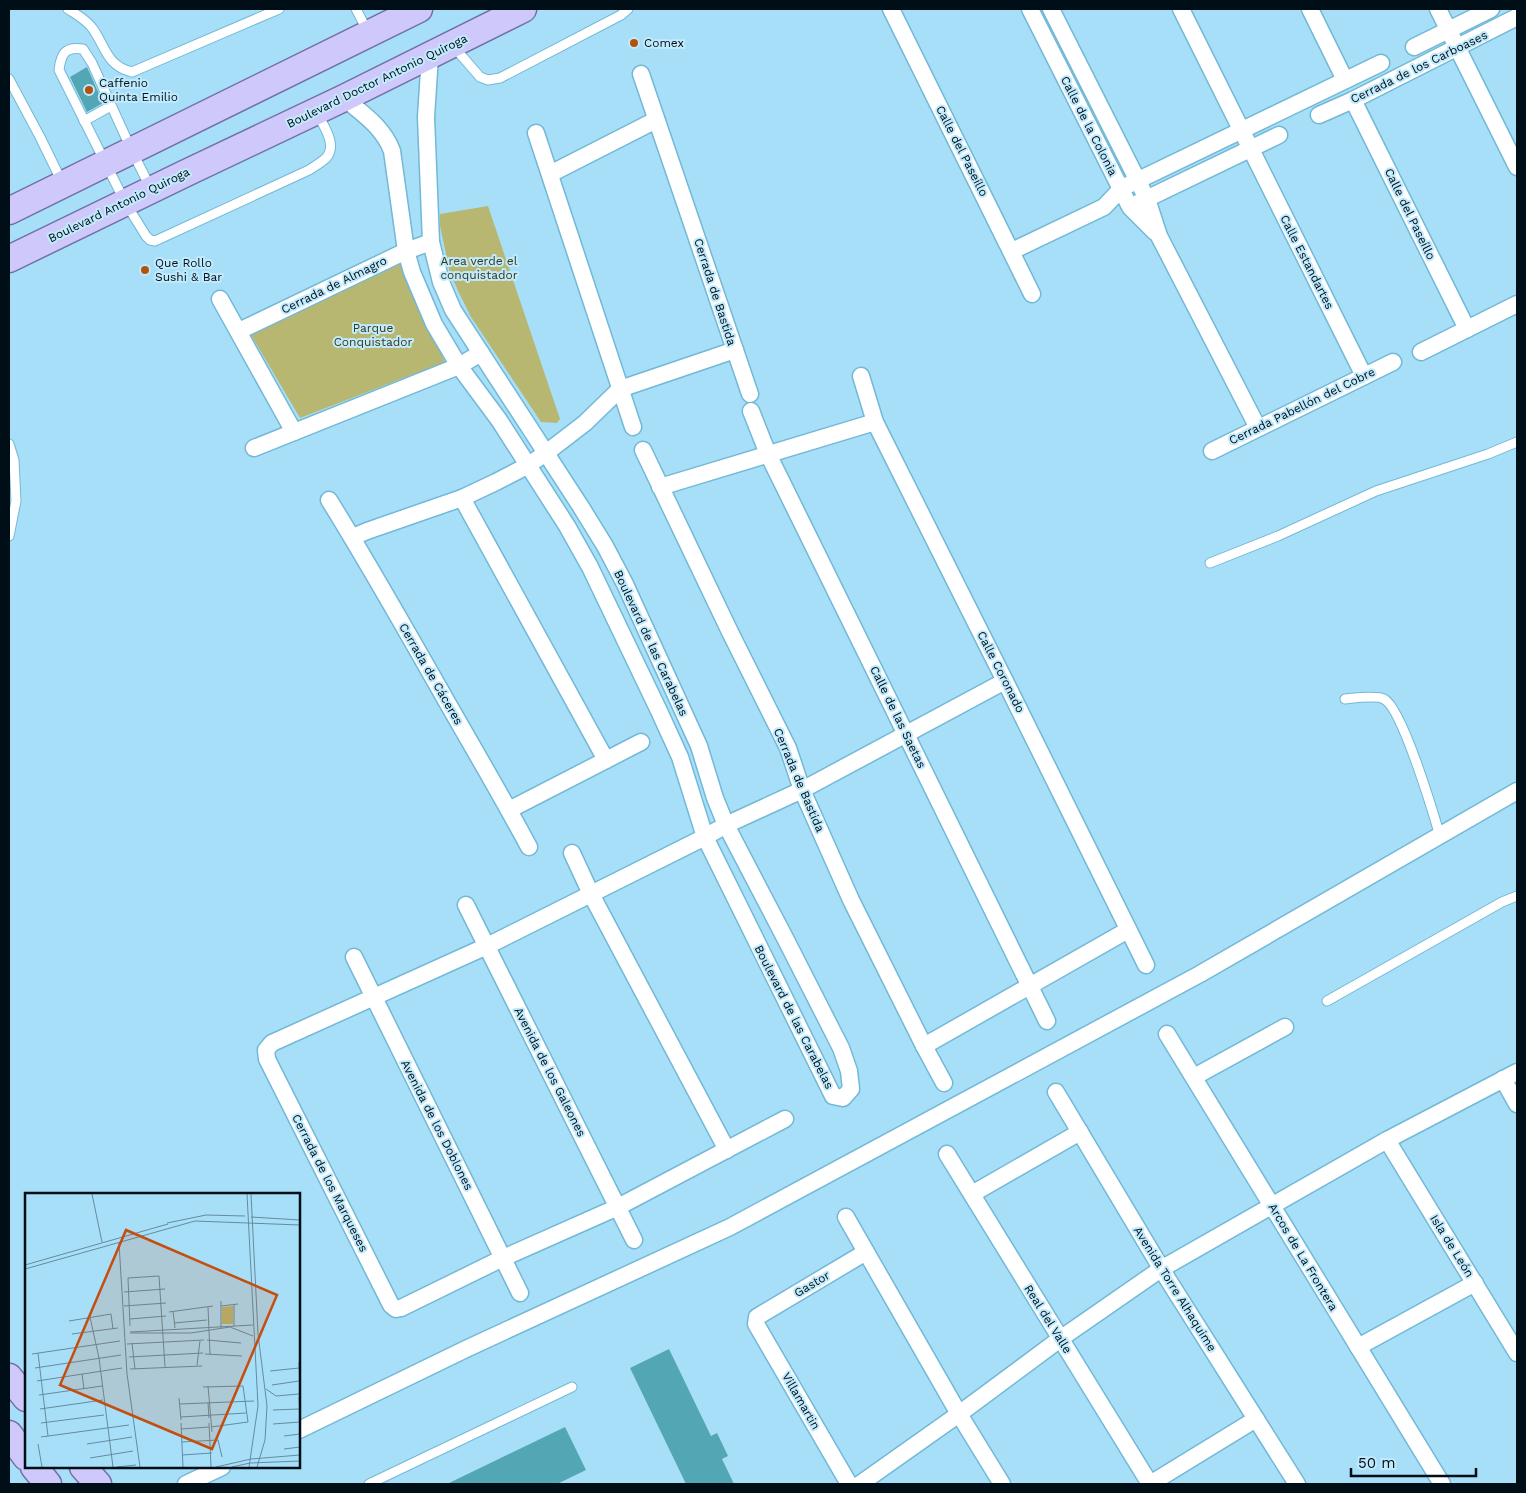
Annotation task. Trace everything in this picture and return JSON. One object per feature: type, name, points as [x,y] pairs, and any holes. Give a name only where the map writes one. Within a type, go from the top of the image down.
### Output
[{"type":"main road","points":[[9,211],[418,9]]},
{"type":"main road","name":"Boulevard Doctor Antonio Quiroga","points":[[230,152],[441,51],[523,9]]},
{"type":"main road","points":[[184,174],[178,160],[176,148],[180,141],[238,109],[264,86]]},
{"type":"main road","name":"Boulevard Antonio Quiroga","points":[[9,259],[230,152]]},
{"type":"main road","points":[[35,1468],[48,1484]]},
{"type":"main road","points":[[85,1468],[98,1484]]},
{"type":"street","name":"Calle del Paseíllo","points":[[891,9],[1032,294]]},
{"type":"street","name":"Calle de la Colonia","points":[[1030,9],[1130,206],[1159,236]]},
{"type":"street","name":"Calle de la Colonia","points":[[1051,9],[1147,199],[1159,236],[1258,428]]},
{"type":"street","name":"Calle Estandartes","points":[[1181,9],[1364,376]]},
{"type":"street","points":[[1310,9],[1345,80]]},
{"type":"street","points":[[1438,9],[1517,167]]},
{"type":"street","name":"Cerrada de los Carboases","points":[[1414,47],[1490,9]]},
{"type":"street","name":"Cerrada de los Carboases","points":[[1319,115],[1353,100],[1517,17]]},
{"type":"street","name":"Boulevard de las Carabelas","points":[[344,98],[374,122],[388,141],[392,151],[406,251],[412,272],[434,324],[459,366],[499,420],[567,526],[590,567],[660,711],[680,757],[705,838],[833,1096],[843,1098],[851,1089],[849,1072],[841,1048],[786,938],[726,825],[715,798],[699,746],[625,584],[605,546],[453,310],[441,282],[431,242],[426,116],[441,51]]},
{"type":"street","points":[[1012,251],[1104,207],[1122,188],[1138,182],[1382,63]]},
{"type":"street","name":"Cerrada de Bastida","points":[[528,466],[585,423],[620,389],[735,350],[640,74]]},
{"type":"street","name":"Calle del Paseíllo","points":[[1353,100],[1467,329]]},
{"type":"street","points":[[550,174],[656,120]]},
{"type":"street","points":[[536,133],[633,427]]},
{"type":"street","points":[[1104,207],[1130,206],[1279,135]]},
{"type":"street","name":"Cerrada de Almagro","points":[[239,331],[406,251],[431,242]]},
{"type":"street","points":[[220,299],[294,432]]},
{"type":"street","points":[[1421,352],[1517,304]]},
{"type":"street","points":[[735,350],[750,394]]},
{"type":"street","points":[[254,448],[459,366],[481,353]]},
{"type":"street","name":"Cerrada Pabellón del Cobre","points":[[1212,451],[1393,362]]},
{"type":"street","name":"Calle Coronado","points":[[860,376],[875,422],[1146,965]]},
{"type":"street","name":"Calle de las Saetas","points":[[751,411],[768,454],[1048,1022]]},
{"type":"street","points":[[660,487],[875,422]]},
{"type":"street","name":"Cerrada de Bastida","points":[[643,450],[788,748],[802,790],[851,900],[944,1083]]},
{"type":"street","points":[[352,538],[462,498],[528,466]]},
{"type":"street","points":[[462,498],[606,760]]},
{"type":"street","name":"Cerrada de Cáceres","points":[[329,500],[529,847]]},
{"type":"street","name":"Cerrada de los Marqueses","points":[[784,1119],[618,1207],[503,1258],[396,1309],[391,1304],[267,1059],[266,1050],[272,1043],[487,946],[705,838],[726,825],[802,790],[1005,681]]},
{"type":"street","points":[[509,810],[641,742]]},
{"type":"street","points":[[300,1430],[468,1348],[730,1228],[1200,974],[1517,791]]},
{"type":"street","points":[[572,853],[591,894],[727,1150]]},
{"type":"street","name":"Avenida de los Galeones","points":[[466,905],[634,1240]]},
{"type":"street","points":[[924,1046],[1128,930]]},
{"type":"street","name":"Avenida de los Doblones","points":[[354,956],[520,1292]]},
{"type":"street","points":[[1194,1077],[1285,1027]]},
{"type":"street","name":"Arcos de La Frontera","points":[[1167,1034],[1358,1347],[1438,1483]]},
{"type":"street","points":[[860,1484],[1060,1339],[1161,1269],[1387,1140],[1510,1076],[1517,1104]]},
{"type":"street","name":"Avenida Torre Alhaquime","points":[[1056,1092],[1161,1269],[1298,1484]]},
{"type":"street","points":[[972,1194],[1080,1132]]},
{"type":"street","name":"Isla de León","points":[[1387,1140],[1517,1353]]},
{"type":"street","name":"Real del Valle","points":[[946,1154],[1150,1484]]},
{"type":"street","points":[[846,1217],[958,1414],[1002,1484]]},
{"type":"street","name":"Gastor","points":[[757,1317],[866,1252]]},
{"type":"street","points":[[1358,1347],[1475,1283]]},
{"type":"street","name":"Villamartin","points":[[757,1317],[756,1324],[849,1484]]},
{"type":"street","points":[[1150,1484],[1256,1419]]},
{"type":"street","points":[[186,1484],[220,1468]]},
{"type":"lane","points":[[68,9],[83,18],[93,28],[110,59],[122,70],[132,72],[279,9]]},
{"type":"lane","points":[[356,9],[369,34]]},
{"type":"lane","points":[[441,51],[480,77],[488,80],[500,78],[621,15],[628,9]]},
{"type":"lane","points":[[152,190],[92,63],[83,49],[74,47],[67,50],[61,57],[59,70],[125,202],[150,240],[155,241],[310,170],[327,157],[331,147],[328,135],[316,111]]},
{"type":"lane","points":[[9,79],[63,184]]},
{"type":"lane","points":[[84,121],[112,106]]},
{"type":"lane","points":[[1210,563],[1278,536],[1376,491],[1488,454],[1517,442]]},
{"type":"lane","points":[[9,444],[14,460],[16,501],[9,536]]},
{"type":"lane","points":[[1346,699],[1384,699],[1393,708],[1420,772],[1440,836]]},
{"type":"lane","points":[[1327,1001],[1502,902],[1517,896]]},
{"type":"lane","points":[[370,1484],[572,1387]]},
{"type":"green space","name":"Area verde el conquistador","points":[[488,206],[560,419],[557,423],[541,422],[471,317],[450,273],[440,226],[440,214]]},
{"type":"green space","name":"Parque Conquistador","points":[[400,264],[445,362],[300,418],[251,335]]},
{"type":"building","name":"Caffenio Quinta Emilio","points":[[87,67],[103,103],[87,112],[70,77]]},
{"type":"building","points":[[669,1349],[711,1436],[717,1433],[728,1456],[722,1459],[734,1484],[686,1484],[630,1368]]},
{"type":"building","points":[[565,1427],[586,1470],[557,1484],[447,1484]]},
{"type":"place","name":"Comex","points":[[634,43]]},
{"type":"place","name":"Caffenio Quinta Emilio","points":[[89,90]]},
{"type":"place","name":"Que Rollo Sushi & Bar","points":[[145,270]]}]
